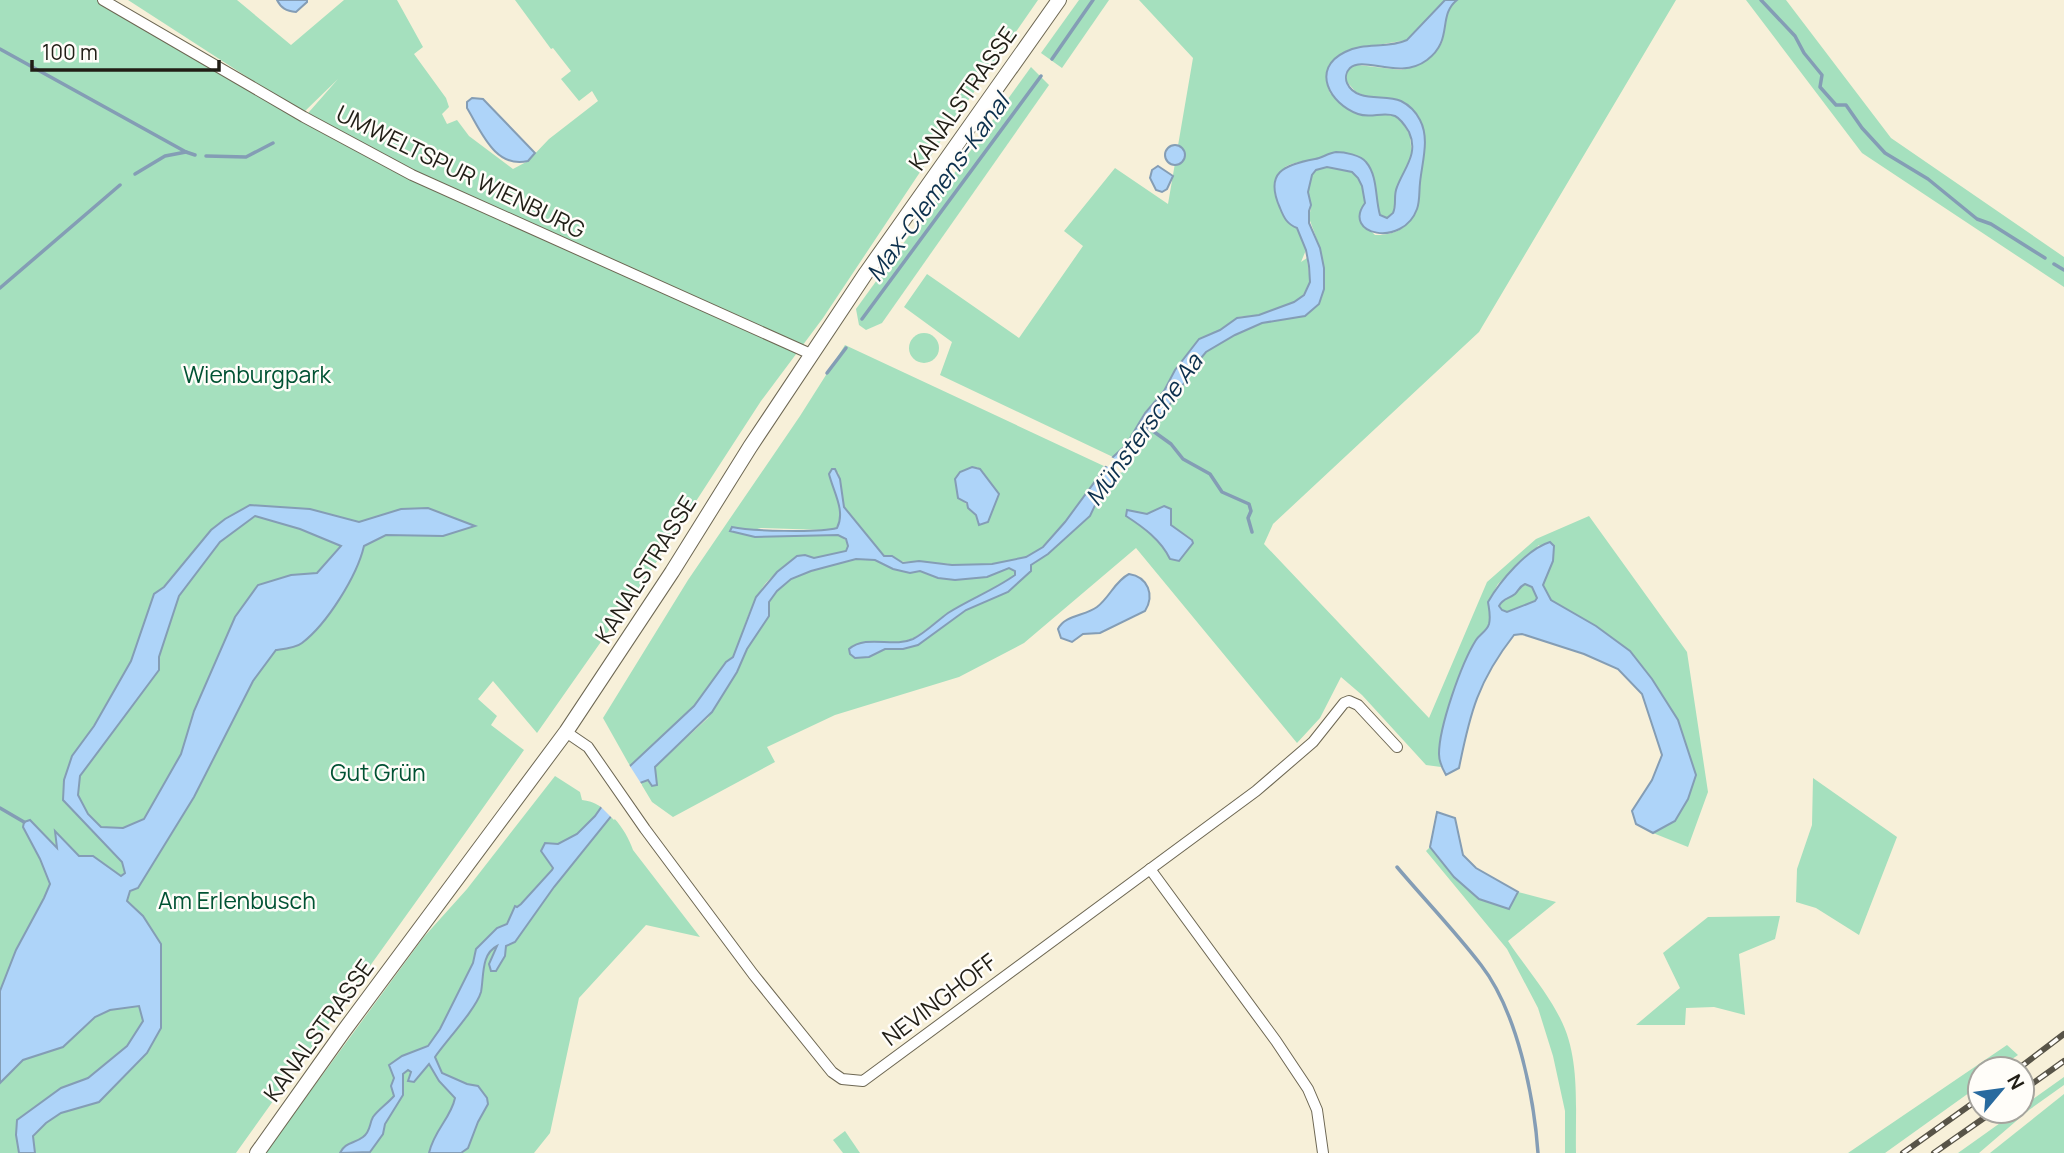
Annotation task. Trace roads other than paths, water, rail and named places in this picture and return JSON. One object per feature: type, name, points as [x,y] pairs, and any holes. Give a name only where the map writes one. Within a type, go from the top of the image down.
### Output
[{"type":"main road","name":"KANALSTRASSE","points":[[257,1153],[343,1032],[566,732],[866,273],[1059,0]]},
{"type":"street","name":"UMWELTSPUR WIENBURG","points":[[103,0],[304,117],[412,175],[813,355]]},
{"type":"street","name":"NEVINGHOFF","points":[[566,732],[588,747],[753,974],[832,1072],[852,1081],[863,1081],[876,1073],[1256,791],[1297,757],[1344,703],[1349,701],[1358,705],[1397,747]]},
{"type":"street","points":[[1150,869],[1282,1049],[1308,1089],[1317,1110],[1323,1153]]},
{"type":"water","points":[[277,0],[307,2],[296,12],[284,9]]},
{"type":"water","name":"Münstersche Aa","points":[[1445,0],[1457,0],[1448,13],[1440,44],[1427,60],[1405,68],[1356,65],[1350,68],[1346,75],[1347,83],[1357,93],[1401,101],[1412,109],[1420,120],[1425,151],[1418,206],[1410,221],[1400,229],[1388,233],[1367,229],[1361,223],[1360,214],[1365,203],[1358,178],[1352,172],[1327,167],[1316,170],[1308,192],[1311,205],[1309,223],[1320,248],[1324,268],[1324,289],[1319,304],[1305,316],[1262,323],[1206,352],[1173,401],[1150,425],[1144,440],[1132,452],[1126,465],[1097,501],[1090,516],[1048,554],[1031,565],[1031,571],[1008,592],[966,610],[918,645],[903,649],[885,649],[869,657],[855,658],[849,649],[864,642],[913,639],[948,613],[1015,575],[1015,571],[1009,568],[987,577],[955,580],[938,578],[920,571],[910,573],[893,569],[875,560],[856,559],[791,579],[777,591],[769,602],[769,616],[712,712],[655,767],[657,785],[652,786],[648,780],[637,784],[554,887],[515,942],[506,946],[505,956],[496,971],[491,971],[489,964],[497,946],[488,954],[478,999],[435,1057],[442,1073],[478,1086],[487,1098],[488,1104],[468,1148],[461,1153],[429,1153],[455,1098],[439,1081],[429,1064],[414,1082],[408,1081],[411,1072],[408,1070],[403,1074],[403,1095],[385,1124],[383,1134],[370,1152],[340,1153],[344,1147],[366,1135],[373,1117],[394,1096],[391,1086],[394,1078],[389,1065],[402,1056],[428,1046],[440,1029],[473,963],[476,949],[497,928],[507,924],[515,906],[521,904],[552,870],[541,851],[545,843],[558,844],[577,834],[595,816],[630,766],[694,706],[726,662],[733,657],[756,597],[777,572],[797,556],[814,558],[846,551],[848,546],[846,539],[838,535],[755,537],[730,531],[732,527],[784,531],[837,528],[839,508],[829,474],[835,469],[840,479],[844,507],[884,556],[892,556],[903,563],[919,561],[952,565],[992,564],[1026,557],[1043,547],[1113,457],[1126,445],[1145,413],[1164,391],[1175,370],[1199,339],[1220,330],[1237,318],[1259,315],[1294,302],[1304,295],[1310,282],[1306,250],[1297,228],[1284,218],[1276,196],[1274,186],[1280,172],[1294,164],[1336,152],[1356,156],[1366,162],[1373,174],[1380,215],[1387,218],[1393,213],[1396,190],[1411,154],[1412,140],[1409,132],[1395,116],[1358,114],[1339,102],[1328,86],[1328,67],[1334,59],[1352,49],[1407,40]]},
{"type":"water","points":[[472,98],[483,99],[535,153],[528,161],[516,162],[507,159],[490,146],[467,108],[467,102]]},
{"type":"water","points":[[1171,145],[1179,145],[1185,155],[1179,165],[1171,165],[1165,159],[1165,151]]},
{"type":"water","points":[[1158,166],[1173,176],[1167,189],[1162,192],[1156,190],[1150,178],[1152,170]]},
{"type":"water","points":[[972,467],[980,469],[999,494],[988,522],[979,525],[976,515],[968,508],[967,503],[958,498],[955,479],[960,472]]},
{"type":"water","points":[[250,505],[310,509],[359,522],[401,509],[428,508],[475,526],[443,536],[386,535],[364,546],[348,585],[331,612],[312,635],[299,645],[276,650],[253,681],[194,797],[138,888],[130,891],[127,901],[143,916],[161,944],[161,1028],[147,1053],[99,1102],[61,1113],[33,1136],[35,1153],[19,1153],[17,1120],[61,1088],[88,1078],[127,1046],[143,1021],[139,1006],[110,1010],[95,1017],[63,1047],[23,1060],[0,1083],[0,991],[16,950],[50,884],[23,827],[24,822],[30,820],[57,848],[55,831],[79,856],[93,856],[121,876],[125,873],[122,862],[63,800],[64,780],[72,756],[94,726],[131,661],[154,594],[164,587],[211,530]],"holes":[[[255,516],[300,529],[341,546],[317,573],[291,575],[258,585],[235,617],[194,711],[181,754],[144,819],[123,828],[101,827],[88,814],[78,795],[80,776],[159,670],[159,657],[179,596],[220,542]]]},
{"type":"water","points":[[1164,506],[1171,509],[1171,525],[1193,543],[1179,561],[1170,559],[1157,540],[1126,516],[1127,510],[1147,514]]},
{"type":"water","points":[[1550,542],[1554,546],[1553,561],[1543,585],[1551,600],[1596,626],[1630,651],[1678,720],[1696,775],[1688,799],[1675,821],[1653,833],[1636,824],[1632,811],[1652,780],[1662,755],[1642,694],[1618,669],[1584,654],[1522,634],[1514,635],[1484,683],[1467,730],[1459,768],[1446,775],[1441,765],[1440,742],[1447,712],[1470,651],[1489,624],[1488,602],[1515,567]],"holes":[[[1523,585],[1532,587],[1537,598],[1535,601],[1507,612],[1499,606]]]},
{"type":"water","points":[[1129,574],[1141,579],[1148,588],[1149,599],[1145,611],[1100,633],[1083,634],[1072,642],[1061,638],[1058,629],[1061,624],[1097,607]]},
{"type":"water","points":[[1437,812],[1455,818],[1463,855],[1476,868],[1518,892],[1509,909],[1479,899],[1454,877],[1430,847]]},
{"type":"waterway","name":"Max-Clemens-Kanal","points":[[1052,59],[1093,0]]},
{"type":"waterway","points":[[1761,0],[1795,36],[1804,53],[1822,75],[1820,87],[1836,105],[1846,105],[1885,153],[1928,179],[1977,219],[1991,224],[2045,258]]},
{"type":"waterway","points":[[0,49],[195,155]]},
{"type":"waterway","name":"Max-Clemens-Kanal","points":[[862,319],[1041,76]]},
{"type":"waterway","points":[[206,156],[246,157],[273,143]]},
{"type":"waterway","points":[[135,174],[165,156],[186,152]]},
{"type":"waterway","points":[[0,288],[120,185]]},
{"type":"waterway","points":[[2054,264],[2064,270]]},
{"type":"waterway","name":"Max-Clemens-Kanal","points":[[827,373],[846,348]]},
{"type":"waterway","name":"Münstersche Aa","points":[[1146,426],[1171,444],[1183,459],[1210,474],[1222,492],[1249,504],[1251,511],[1248,518],[1252,532]]},
{"type":"waterway","points":[[0,808],[24,822]]},
{"type":"waterway","points":[[1397,867],[1481,965],[1505,1006],[1528,1081],[1538,1153]]},
{"type":"railway","points":[[2036,1055],[2064,1034]]},
{"type":"railway","points":[[2036,1081],[2064,1061]]},
{"type":"railway","points":[[1903,1153],[1966,1108]]},
{"type":"railway","points":[[1934,1153],[1974,1125]]},
{"type":"park label","name":"Wienburgpark","points":[[257,374]]},
{"type":"park label","name":"Gut Grün","points":[[378,772]]},
{"type":"park label","name":"Am Erlenbusch","points":[[237,900]]}]
